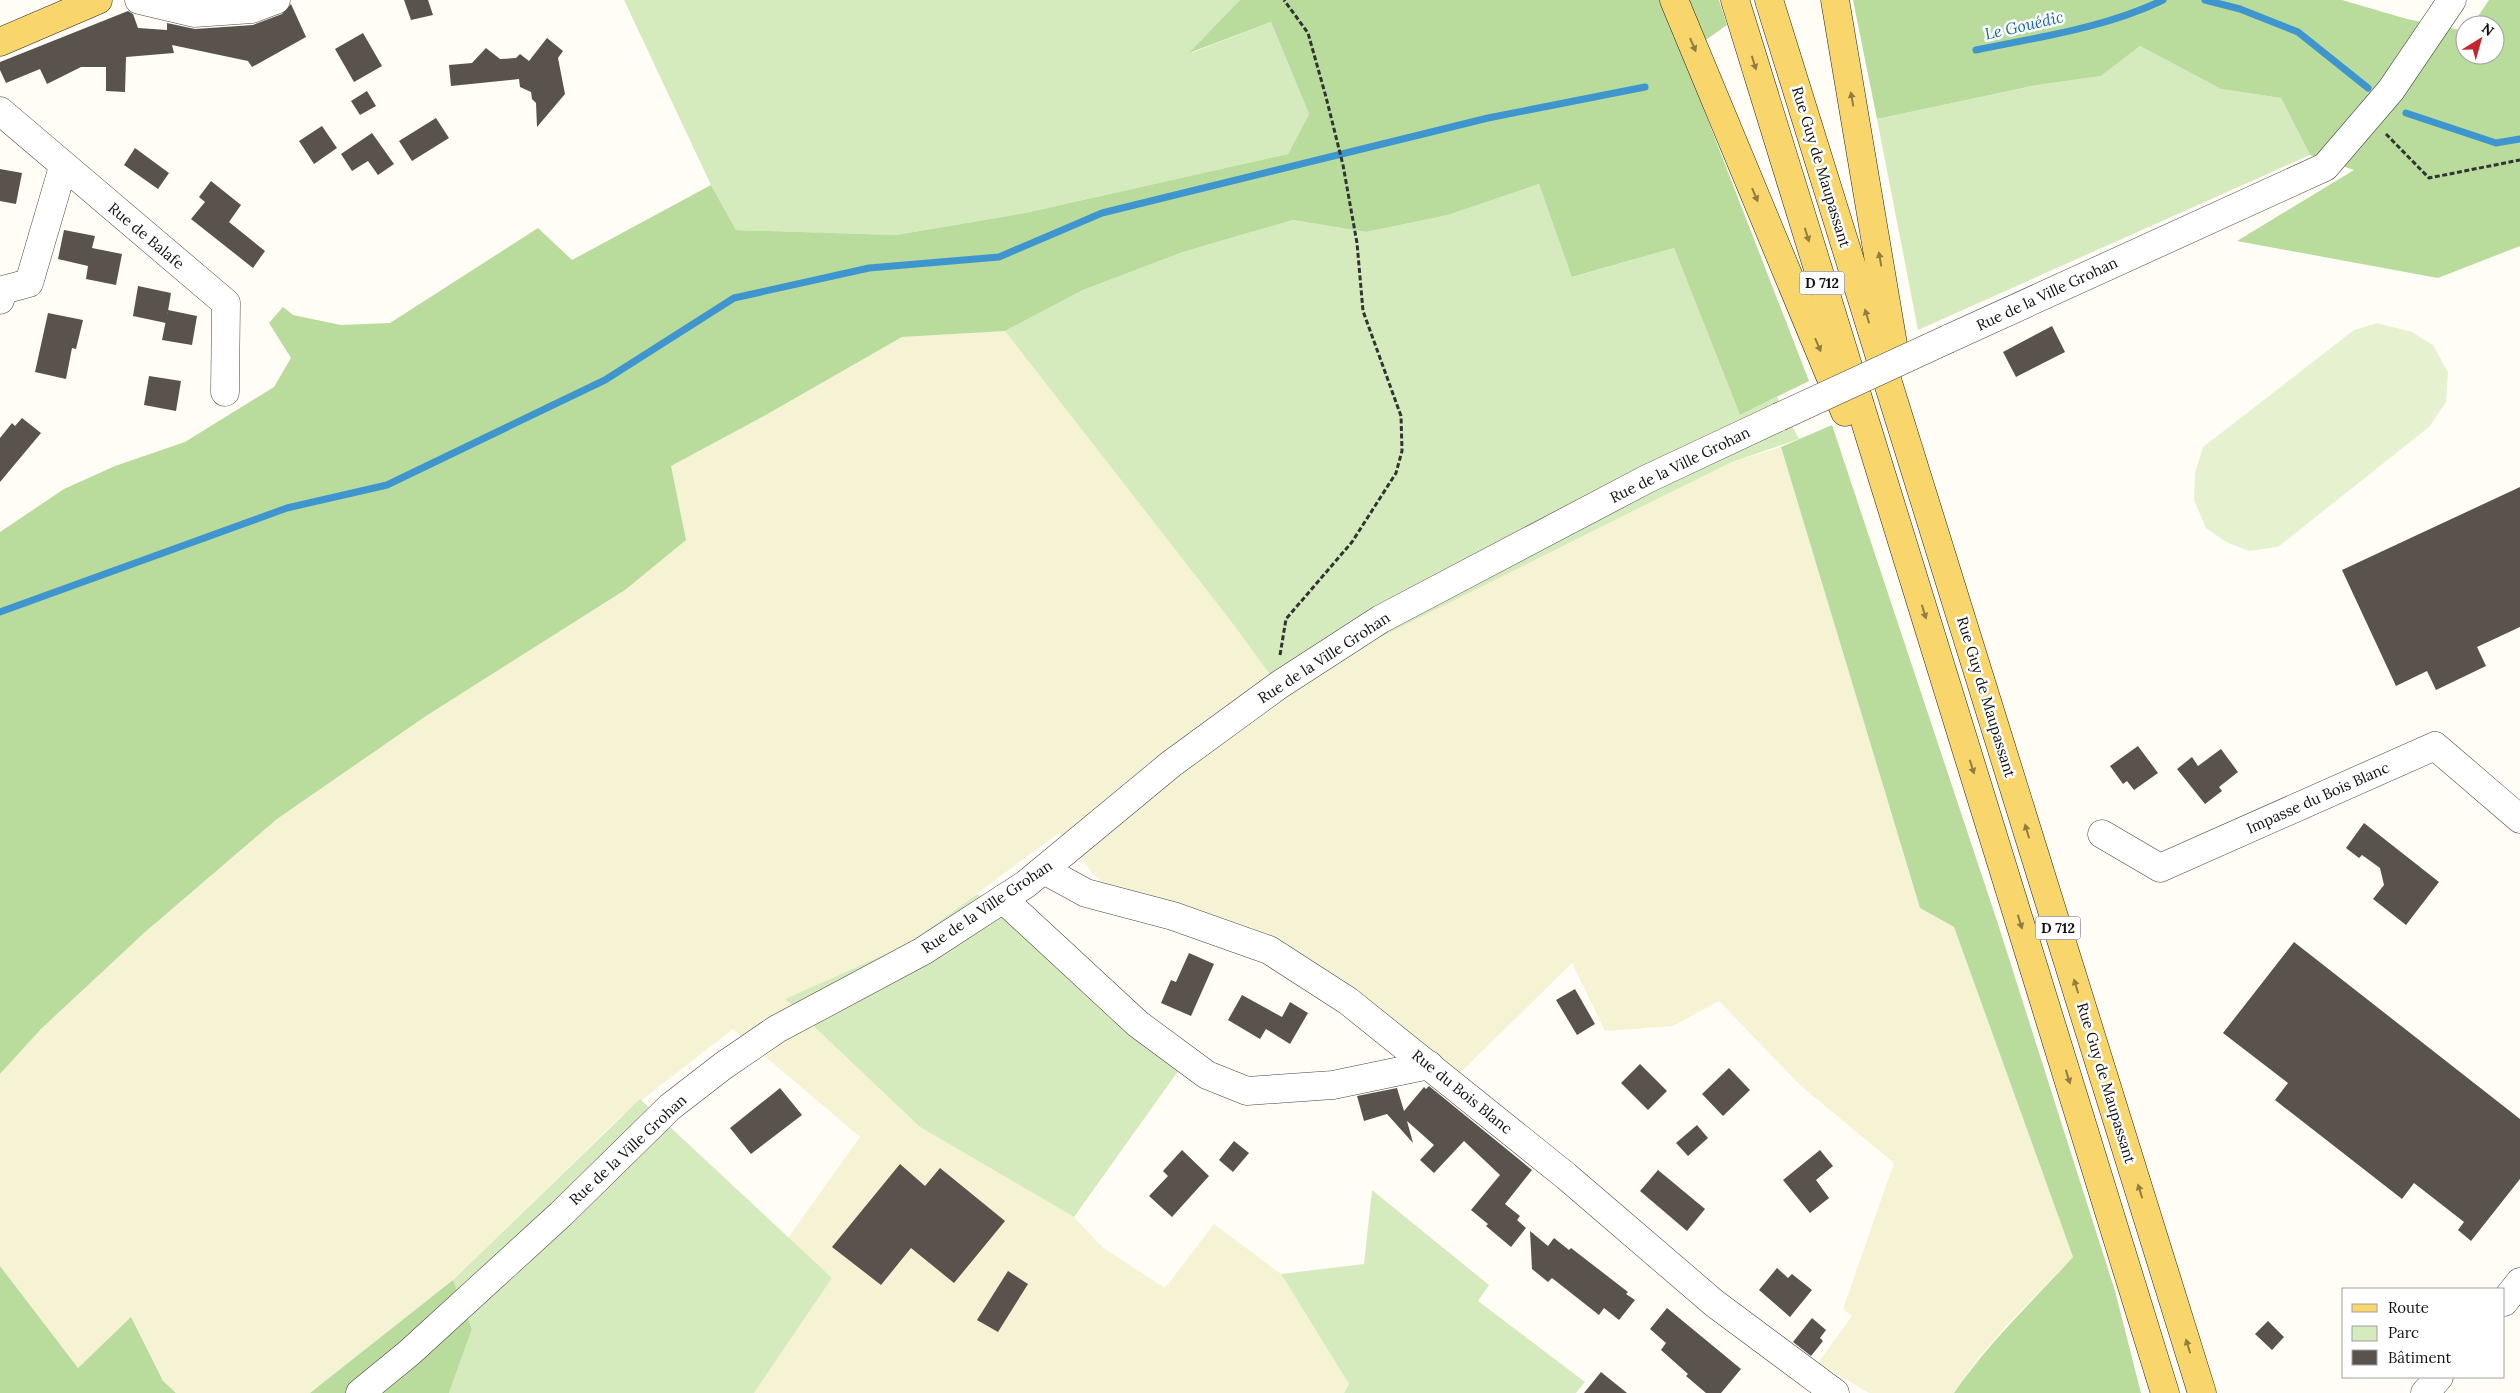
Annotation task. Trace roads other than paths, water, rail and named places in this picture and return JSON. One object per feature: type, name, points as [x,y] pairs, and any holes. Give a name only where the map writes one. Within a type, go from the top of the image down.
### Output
[{"type":"main road","points":[[0,42],[98,0]]},
{"type":"main road","points":[[1674,0],[1910,565]]},
{"type":"main road","name":"D 712","points":[[1734,0],[1910,565],[2163,1390]]},
{"type":"main road","name":"Rue Guy de Maupassant","points":[[1770,0],[2202,1393]]},
{"type":"main road","points":[[1835,0],[1913,462]]},
{"type":"street","points":[[139,0],[194,14],[252,9],[276,0]]},
{"type":"street","name":"Rue de la Ville Grohan","points":[[360,1393],[409,1353],[553,1221],[670,1107],[715,1072],[777,1029],[923,951],[1003,899],[1044,870],[1171,764],[1279,685],[1381,619],[1647,480],[1779,417],[2325,167],[2392,90],[2452,0]]},
{"type":"street","name":"Rue de Balafe","points":[[0,111],[63,167],[226,303],[225,392]]},
{"type":"street","points":[[0,300],[2,290],[29,283],[63,167]]},
{"type":"street","name":"Impasse du Bois Blanc","points":[[2102,834],[2160,868],[2435,746],[2520,819]]},
{"type":"street","name":"Rue du Bois Blanc","points":[[1044,870],[1086,893],[1173,916],[1269,950],[1348,1001],[1566,1176],[1714,1304],[1835,1393]]},
{"type":"street","points":[[1003,899],[1138,1024],[1207,1075],[1247,1091],[1333,1086],[1429,1065]]},
{"type":"street","points":[[2505,1301],[2520,1282]]},
{"type":"street","points":[[2425,1393],[2438,1378]]},
{"type":"waterway","name":"Le Gouédic","points":[[1976,50],[2095,25],[2141,10],[2163,0]]},
{"type":"waterway","name":"Le Gouédic","points":[[2205,0],[2240,9],[2298,32],[2368,88]]},
{"type":"waterway","points":[[0,612],[287,508],[387,485],[605,380],[734,298],[869,268],[999,257],[1102,213],[1488,118],[1645,87]]},
{"type":"waterway","name":"Le Gouédic","points":[[2406,113],[2496,143],[2520,139]]}]
